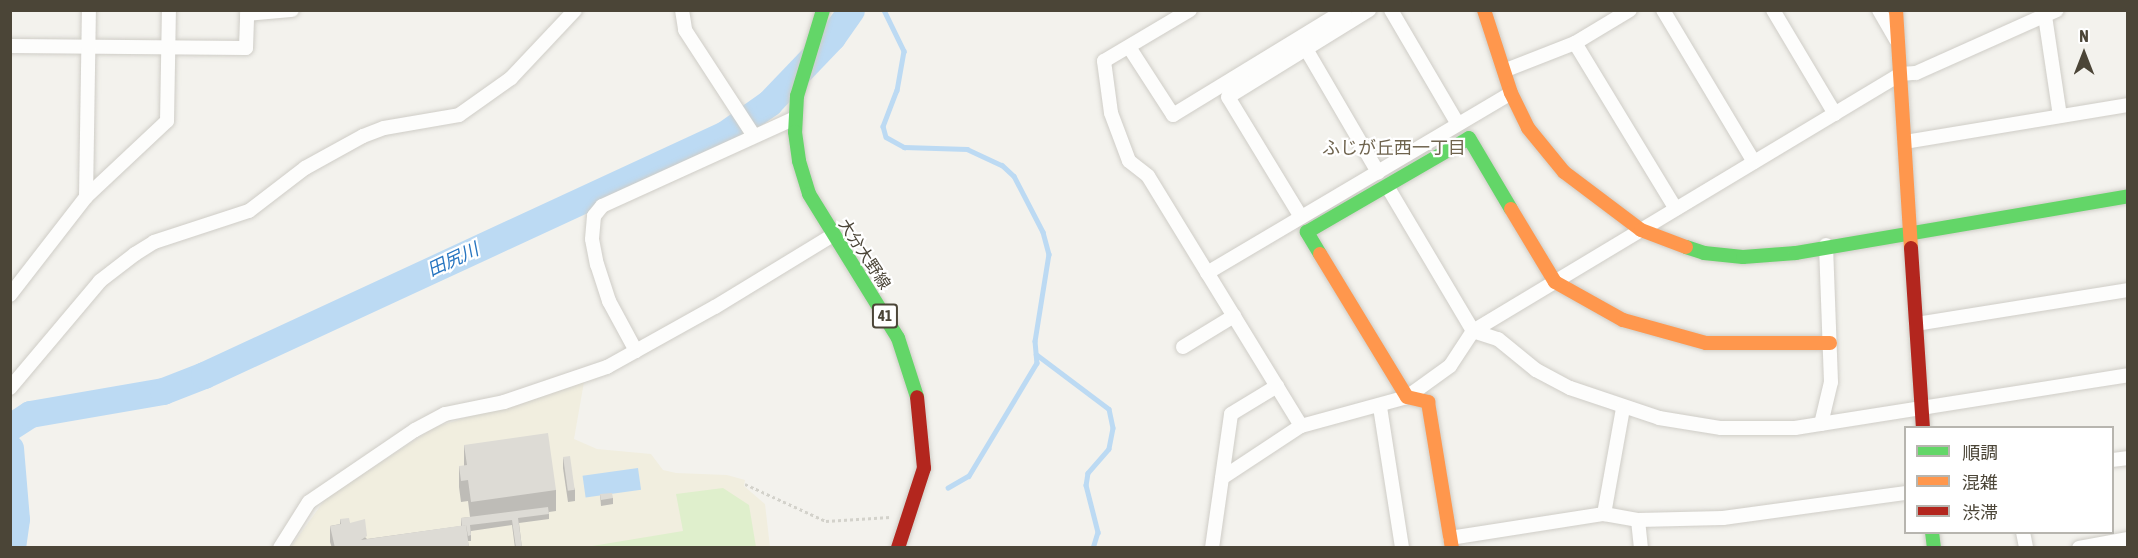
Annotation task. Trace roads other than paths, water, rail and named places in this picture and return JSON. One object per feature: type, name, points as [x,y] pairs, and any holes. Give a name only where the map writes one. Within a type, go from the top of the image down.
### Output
[{"type":"street","points":[[86,197],[89,10]]},
{"type":"street","points":[[10,295],[86,197],[167,121],[169,10]]},
{"type":"street","points":[[10,45],[246,48],[247,12],[292,10]]},
{"type":"street","points":[[10,388],[100,281],[135,254],[154,242],[249,211],[305,168],[363,136],[384,128],[459,115],[511,78],[575,10]]},
{"type":"street","points":[[682,10],[685,30],[754,136]]},
{"type":"street","name":"大分大野線","points":[[823,10],[804,64],[797,96],[795,118],[799,161],[806,183],[832,235],[898,338],[923,423],[924,468],[898,548]]},
{"type":"street","points":[[1190,10],[1104,60],[1111,112],[1129,161],[1148,176],[1301,426]]},
{"type":"street","points":[[1129,46],[1173,115],[1345,10]]},
{"type":"street","points":[[1301,217],[1228,97],[1370,10]]},
{"type":"street","points":[[1391,10],[1458,124]]},
{"type":"street","points":[[1484,10],[1506,69],[1511,93],[1528,128],[1564,172],[1641,230],[1704,253],[1733,256],[1796,253],[1826,245],[2127,196]]},
{"type":"street","points":[[1506,69],[1575,43],[1630,10]]},
{"type":"street","points":[[1663,10],[1754,162]]},
{"type":"street","points":[[1773,10],[1834,114]]},
{"type":"street","points":[[1879,10],[1898,43]]},
{"type":"street","points":[[1896,10],[1923,426]]},
{"type":"street","points":[[1222,478],[1301,426],[1380,407],[1407,397],[1449,366],[1473,331],[1900,74],[1916,72],[2051,14],[2060,116]]},
{"type":"street","points":[[1575,43],[1676,209]]},
{"type":"street","points":[[1306,49],[1378,172]]},
{"type":"street","points":[[1207,273],[1511,93]]},
{"type":"street","points":[[1905,142],[2127,105]]},
{"type":"street","points":[[636,351],[609,301],[597,265],[592,238],[594,216],[603,206],[795,118]]},
{"type":"street","points":[[1830,343],[1731,345],[1668,335],[1623,320],[1555,282],[1469,138],[1307,232],[1407,397],[1428,402],[1451,543],[1604,514],[1638,520],[1723,518],[1904,493]]},
{"type":"street","points":[[1387,186],[1473,331],[1498,339],[1551,379],[1623,408],[1721,428],[1821,424],[2127,375]]},
{"type":"street","points":[[280,548],[309,502],[435,419],[562,384],[636,351],[832,235]]},
{"type":"street","points":[[1821,424],[1831,382],[1826,245]]},
{"type":"street","points":[[1916,324],[2127,290]]},
{"type":"street","points":[[1183,347],[1234,316]]},
{"type":"street","points":[[1212,548],[1232,414],[1277,386]]},
{"type":"street","points":[[1380,407],[1402,548]]},
{"type":"street","points":[[1604,514],[1623,408]]},
{"type":"street","points":[[1638,520],[1641,548]]},
{"type":"street","points":[[2079,548],[2110,545],[2127,539]]},
{"type":"water","points":[[638,468],[641,490],[586,498],[583,476]]},
{"type":"waterway","name":"田尻川","points":[[10,427],[30,414],[163,391],[204,375],[725,134],[769,103],[832,37],[851,10]]},
{"type":"waterway","points":[[884,10],[904,51],[897,90],[883,126],[886,137],[904,147],[967,149],[1002,165],[1014,176],[1043,232],[1049,254],[1035,341],[1037,363],[969,476],[948,488]]},
{"type":"waterway","points":[[1036,354],[1109,409],[1113,428],[1109,449],[1088,473],[1086,485],[1098,532],[1093,548]]},
{"type":"waterway","name":"田尻川","points":[[10,448],[16,519],[12,548]]},
{"type":"district","name":"ふじが丘西一丁目","points":[[1394,148]]}]
